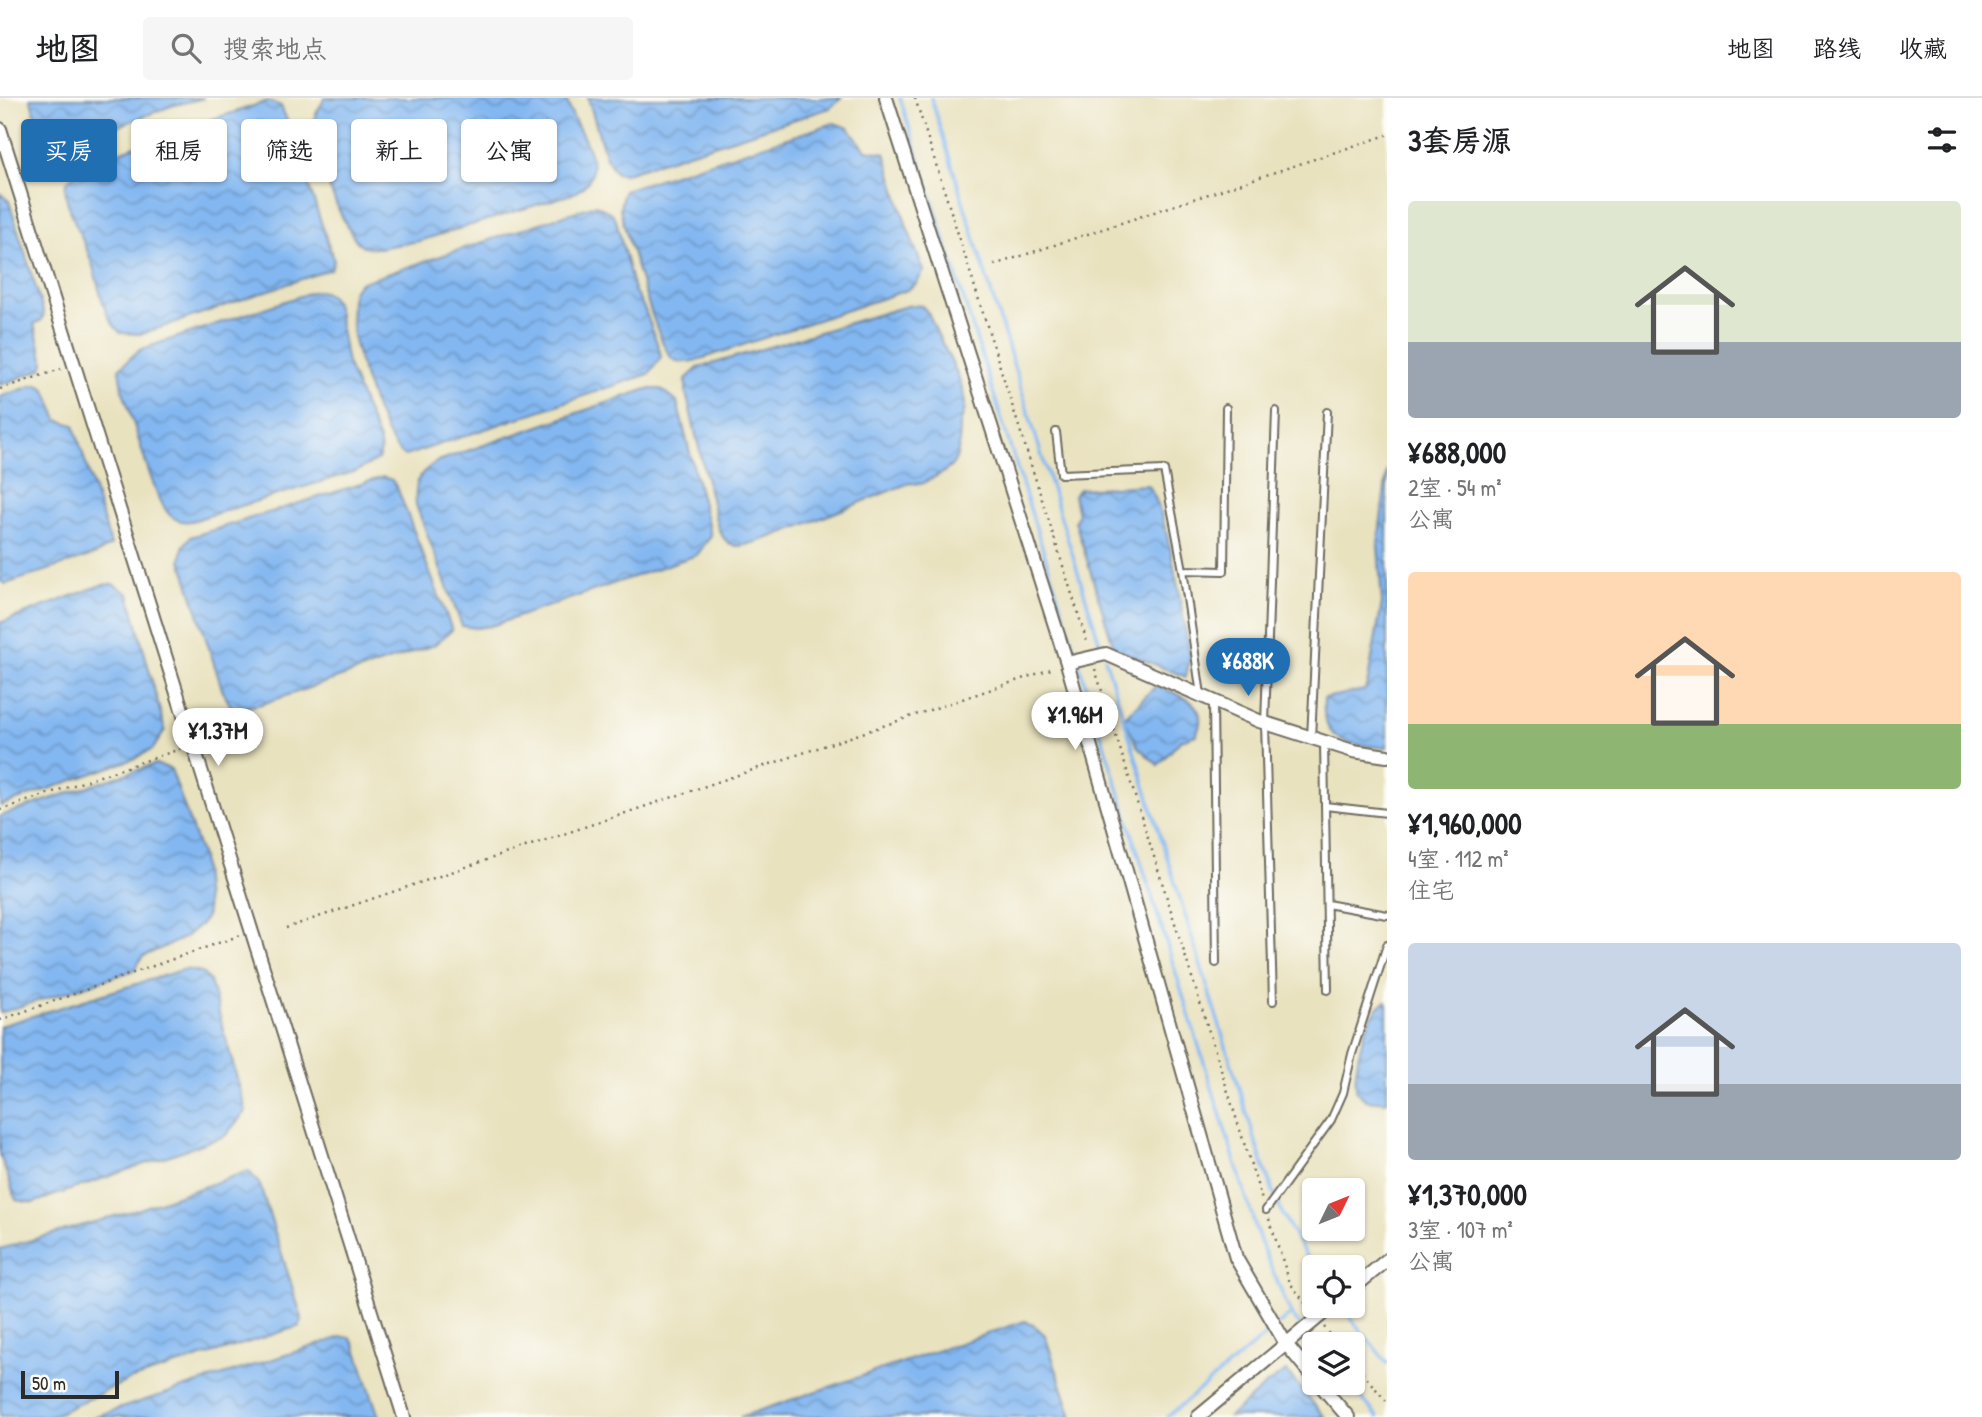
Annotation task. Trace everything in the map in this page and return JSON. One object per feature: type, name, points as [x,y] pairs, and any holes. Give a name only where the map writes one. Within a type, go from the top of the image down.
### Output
[{"type":"street","points":[[886,98],[1086,659],[1236,1258],[1286,1344],[1302,1363]]},
{"type":"street","points":[[0,129],[404,1417]]},
{"type":"street","points":[[1086,659],[1201,696],[1265,723],[1353,751],[1387,756]]},
{"type":"street","points":[[1365,1278],[1387,1260]]},
{"type":"street","points":[[1198,1417],[1318,1318]]},
{"type":"street","points":[[1329,1395],[1348,1417]]},
{"type":"lane","points":[[1183,570],[1224,571],[1226,408]]},
{"type":"lane","points":[[1273,1001],[1265,723],[1276,411]]},
{"type":"lane","points":[[1311,737],[1327,412]]},
{"type":"lane","points":[[1056,432],[1061,474],[1164,470],[1183,570],[1201,696]]},
{"type":"lane","points":[[1213,701],[1216,962]]},
{"type":"lane","points":[[1324,742],[1328,990]]},
{"type":"lane","points":[[1325,806],[1387,813]]},
{"type":"lane","points":[[1326,904],[1387,915]]},
{"type":"lane","points":[[1266,1210],[1331,1120],[1343,1093],[1352,1054],[1387,945]]},
{"type":"path","points":[[915,98],[1086,659],[1290,1283],[1308,1326],[1318,1332]]},
{"type":"path","points":[[994,265],[1387,135]]},
{"type":"path","points":[[0,389],[74,365]]},
{"type":"path","points":[[286,928],[1086,659]]},
{"type":"path","points":[[0,810],[193,745]]},
{"type":"path","points":[[0,1020],[252,931]]},
{"type":"path","points":[[1365,1376],[1387,1402]]},
{"type":"water","points":[[30,98],[204,98],[131,119],[117,127],[117,119],[37,119]]},
{"type":"water","points":[[325,98],[566,98],[589,150],[591,174],[585,185],[572,194],[419,241],[379,248],[363,247],[347,226],[328,182],[337,182],[337,119],[315,119]]},
{"type":"water","points":[[588,98],[841,98],[830,108],[623,174],[616,173],[606,158]]},
{"type":"water","points":[[268,101],[281,106],[287,119],[241,119],[241,182],[308,182],[334,261],[331,269],[142,334],[121,333],[114,326],[105,308],[92,265],[70,210],[66,184],[117,182],[117,153],[131,148],[131,182],[227,182],[227,119],[213,119]]},
{"type":"water","points":[[834,123],[849,128],[866,150],[885,153],[907,227],[924,271],[916,284],[907,290],[704,358],[684,362],[673,359],[667,352],[653,319],[624,226],[620,208],[624,190]]},
{"type":"water","points":[[0,193],[9,201],[44,314],[42,320],[34,324],[44,362],[42,369],[0,385]]},
{"type":"water","points":[[595,205],[612,213],[616,220],[634,290],[645,310],[660,351],[661,357],[649,374],[405,456],[397,449],[380,419],[356,346],[352,302],[353,291],[359,283]]},
{"type":"water","points":[[315,291],[329,295],[337,307],[347,363],[379,440],[381,451],[378,459],[357,471],[197,519],[186,522],[175,519],[164,507],[150,476],[122,389],[119,369],[139,350]]},
{"type":"water","points":[[910,305],[922,306],[929,314],[964,395],[965,409],[953,463],[942,473],[921,484],[910,483],[767,538],[737,546],[727,542],[718,528],[686,393],[686,379],[698,368]]},
{"type":"water","points":[[40,385],[46,390],[58,420],[74,425],[111,545],[96,554],[6,584],[0,581],[0,397]]},
{"type":"water","points":[[647,389],[661,389],[677,402],[711,536],[697,555],[491,626],[462,626],[416,505],[417,484],[422,474],[438,461]]},
{"type":"water","points":[[1387,470],[1387,748],[1350,743],[1332,733],[1324,713],[1324,698],[1365,690],[1368,680],[1382,603],[1378,544]]},
{"type":"water","points":[[383,477],[392,480],[398,490],[452,630],[434,645],[262,704],[233,710],[223,692],[181,560],[183,547],[190,537]]},
{"type":"water","points":[[1147,485],[1162,516],[1174,565],[1190,656],[1186,677],[1118,650],[1113,645],[1075,521],[1078,515],[1074,495],[1079,489]]},
{"type":"water","points":[[113,584],[129,594],[165,730],[153,749],[136,758],[0,806],[0,623],[101,585]]},
{"type":"water","points":[[1156,686],[1191,702],[1200,715],[1196,735],[1181,740],[1158,765],[1138,747],[1124,718]]},
{"type":"water","points":[[155,764],[171,769],[202,857],[207,914],[202,923],[184,938],[142,957],[135,970],[0,1013],[0,816]]},
{"type":"water","points":[[185,969],[201,972],[210,981],[246,1111],[225,1136],[33,1203],[16,1200],[0,1155],[0,1026]]},
{"type":"water","points":[[1387,1001],[1387,1102],[1366,1100],[1357,1092],[1358,1056],[1373,1016],[1379,1006]]},
{"type":"water","points":[[249,1171],[260,1185],[302,1318],[300,1326],[129,1380],[50,1417],[0,1416],[0,1249],[139,1209]]},
{"type":"water","points":[[1025,1321],[1045,1335],[1072,1417],[740,1417]]},
{"type":"water","points":[[341,1337],[350,1337],[355,1345],[379,1417],[93,1417]]},
{"type":"water","points":[[1286,1371],[1302,1390],[1302,1395],[1306,1395],[1325,1417],[1229,1417]]},
{"type":"waterway","points":[[900,98],[1077,657]]},
{"type":"waterway","points":[[931,98],[1102,650]]},
{"type":"waterway","points":[[1105,658],[1263,1165],[1282,1213],[1306,1255]]},
{"type":"waterway","points":[[1079,664],[1260,1241],[1291,1314],[1305,1332]]},
{"type":"waterway","points":[[1279,1324],[1291,1314]]},
{"type":"waterway","points":[[1351,1318],[1387,1363]]},
{"type":"waterway","points":[[1167,1417],[1273,1329]]},
{"type":"waterway","points":[[1359,1395],[1378,1417]]}]
